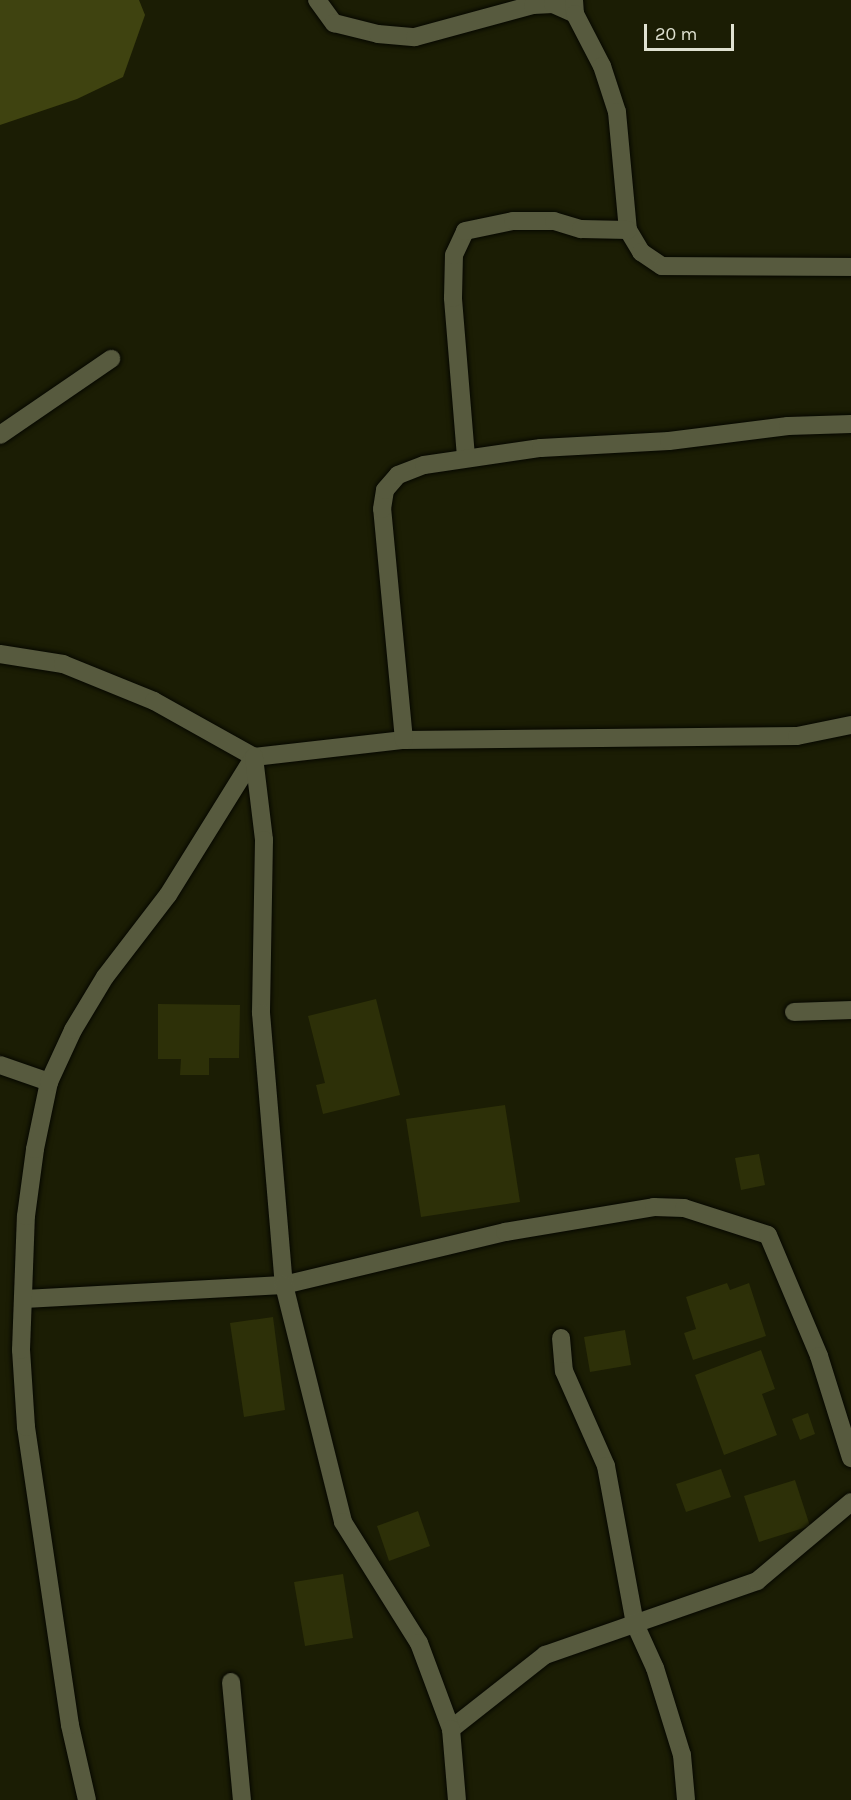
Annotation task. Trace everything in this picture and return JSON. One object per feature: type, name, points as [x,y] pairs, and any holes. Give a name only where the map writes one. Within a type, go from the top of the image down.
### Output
[{"type":"street","points":[[317,0],[334,23],[378,34],[415,36],[533,5],[553,3],[575,7],[602,66],[617,112],[628,230],[641,252],[663,267],[851,267]]},
{"type":"street","points":[[466,457],[453,298],[454,255],[465,231],[513,221],[554,221],[581,229],[628,230]]},
{"type":"street","points":[[0,435],[111,358]]},
{"type":"street","points":[[404,741],[382,509],[386,490],[398,475],[423,465],[466,457],[669,441],[788,426],[851,424]]},
{"type":"street","points":[[0,654],[63,664],[153,701],[254,757],[404,741],[798,736],[851,725]]},
{"type":"street","points":[[87,1800],[68,1713],[26,1427],[21,1350],[26,1216],[49,1082],[105,977],[168,895],[254,757]]},
{"type":"street","points":[[254,757],[264,840],[261,1013],[284,1285],[343,1522],[418,1643],[451,1729],[457,1800]]},
{"type":"street","points":[[794,1012],[851,1010]]},
{"type":"street","points":[[0,1065],[49,1082]]},
{"type":"street","points":[[24,1299],[284,1285],[505,1232],[654,1207],[684,1208],[768,1235],[819,1356],[851,1458]]},
{"type":"street","points":[[561,1338],[564,1371],[606,1466],[635,1624],[655,1668],[682,1755],[686,1800]]},
{"type":"street","points":[[451,1729],[545,1655],[757,1581],[851,1502]]},
{"type":"street","points":[[231,1682],[242,1800]]},
{"type":"green space","points":[[0,0],[139,0],[145,15],[123,77],[77,99],[0,125]]},
{"type":"building","points":[[376,999],[400,1095],[323,1114],[316,1085],[325,1083],[308,1016]]},
{"type":"building","points":[[158,1004],[240,1005],[239,1058],[209,1058],[209,1075],[180,1075],[181,1059],[158,1059]]},
{"type":"building","points":[[505,1105],[520,1202],[421,1217],[406,1119]]},
{"type":"building","points":[[759,1154],[765,1185],[741,1190],[735,1158]]},
{"type":"building","points":[[727,1283],[730,1290],[749,1283],[766,1336],[693,1360],[684,1333],[696,1329],[686,1297]]},
{"type":"building","points":[[273,1317],[285,1410],[244,1417],[230,1323]]},
{"type":"building","points":[[625,1330],[631,1365],[590,1372],[584,1337]]},
{"type":"building","points":[[761,1350],[775,1389],[762,1394],[777,1435],[724,1455],[695,1375]]},
{"type":"building","points":[[808,1413],[815,1434],[800,1440],[792,1419]]},
{"type":"building","points":[[721,1469],[731,1497],[686,1512],[676,1484]]},
{"type":"building","points":[[795,1480],[810,1526],[759,1542],[744,1496]]},
{"type":"building","points":[[418,1511],[430,1546],[389,1561],[377,1526]]},
{"type":"building","points":[[343,1574],[353,1638],[305,1646],[294,1582]]}]
